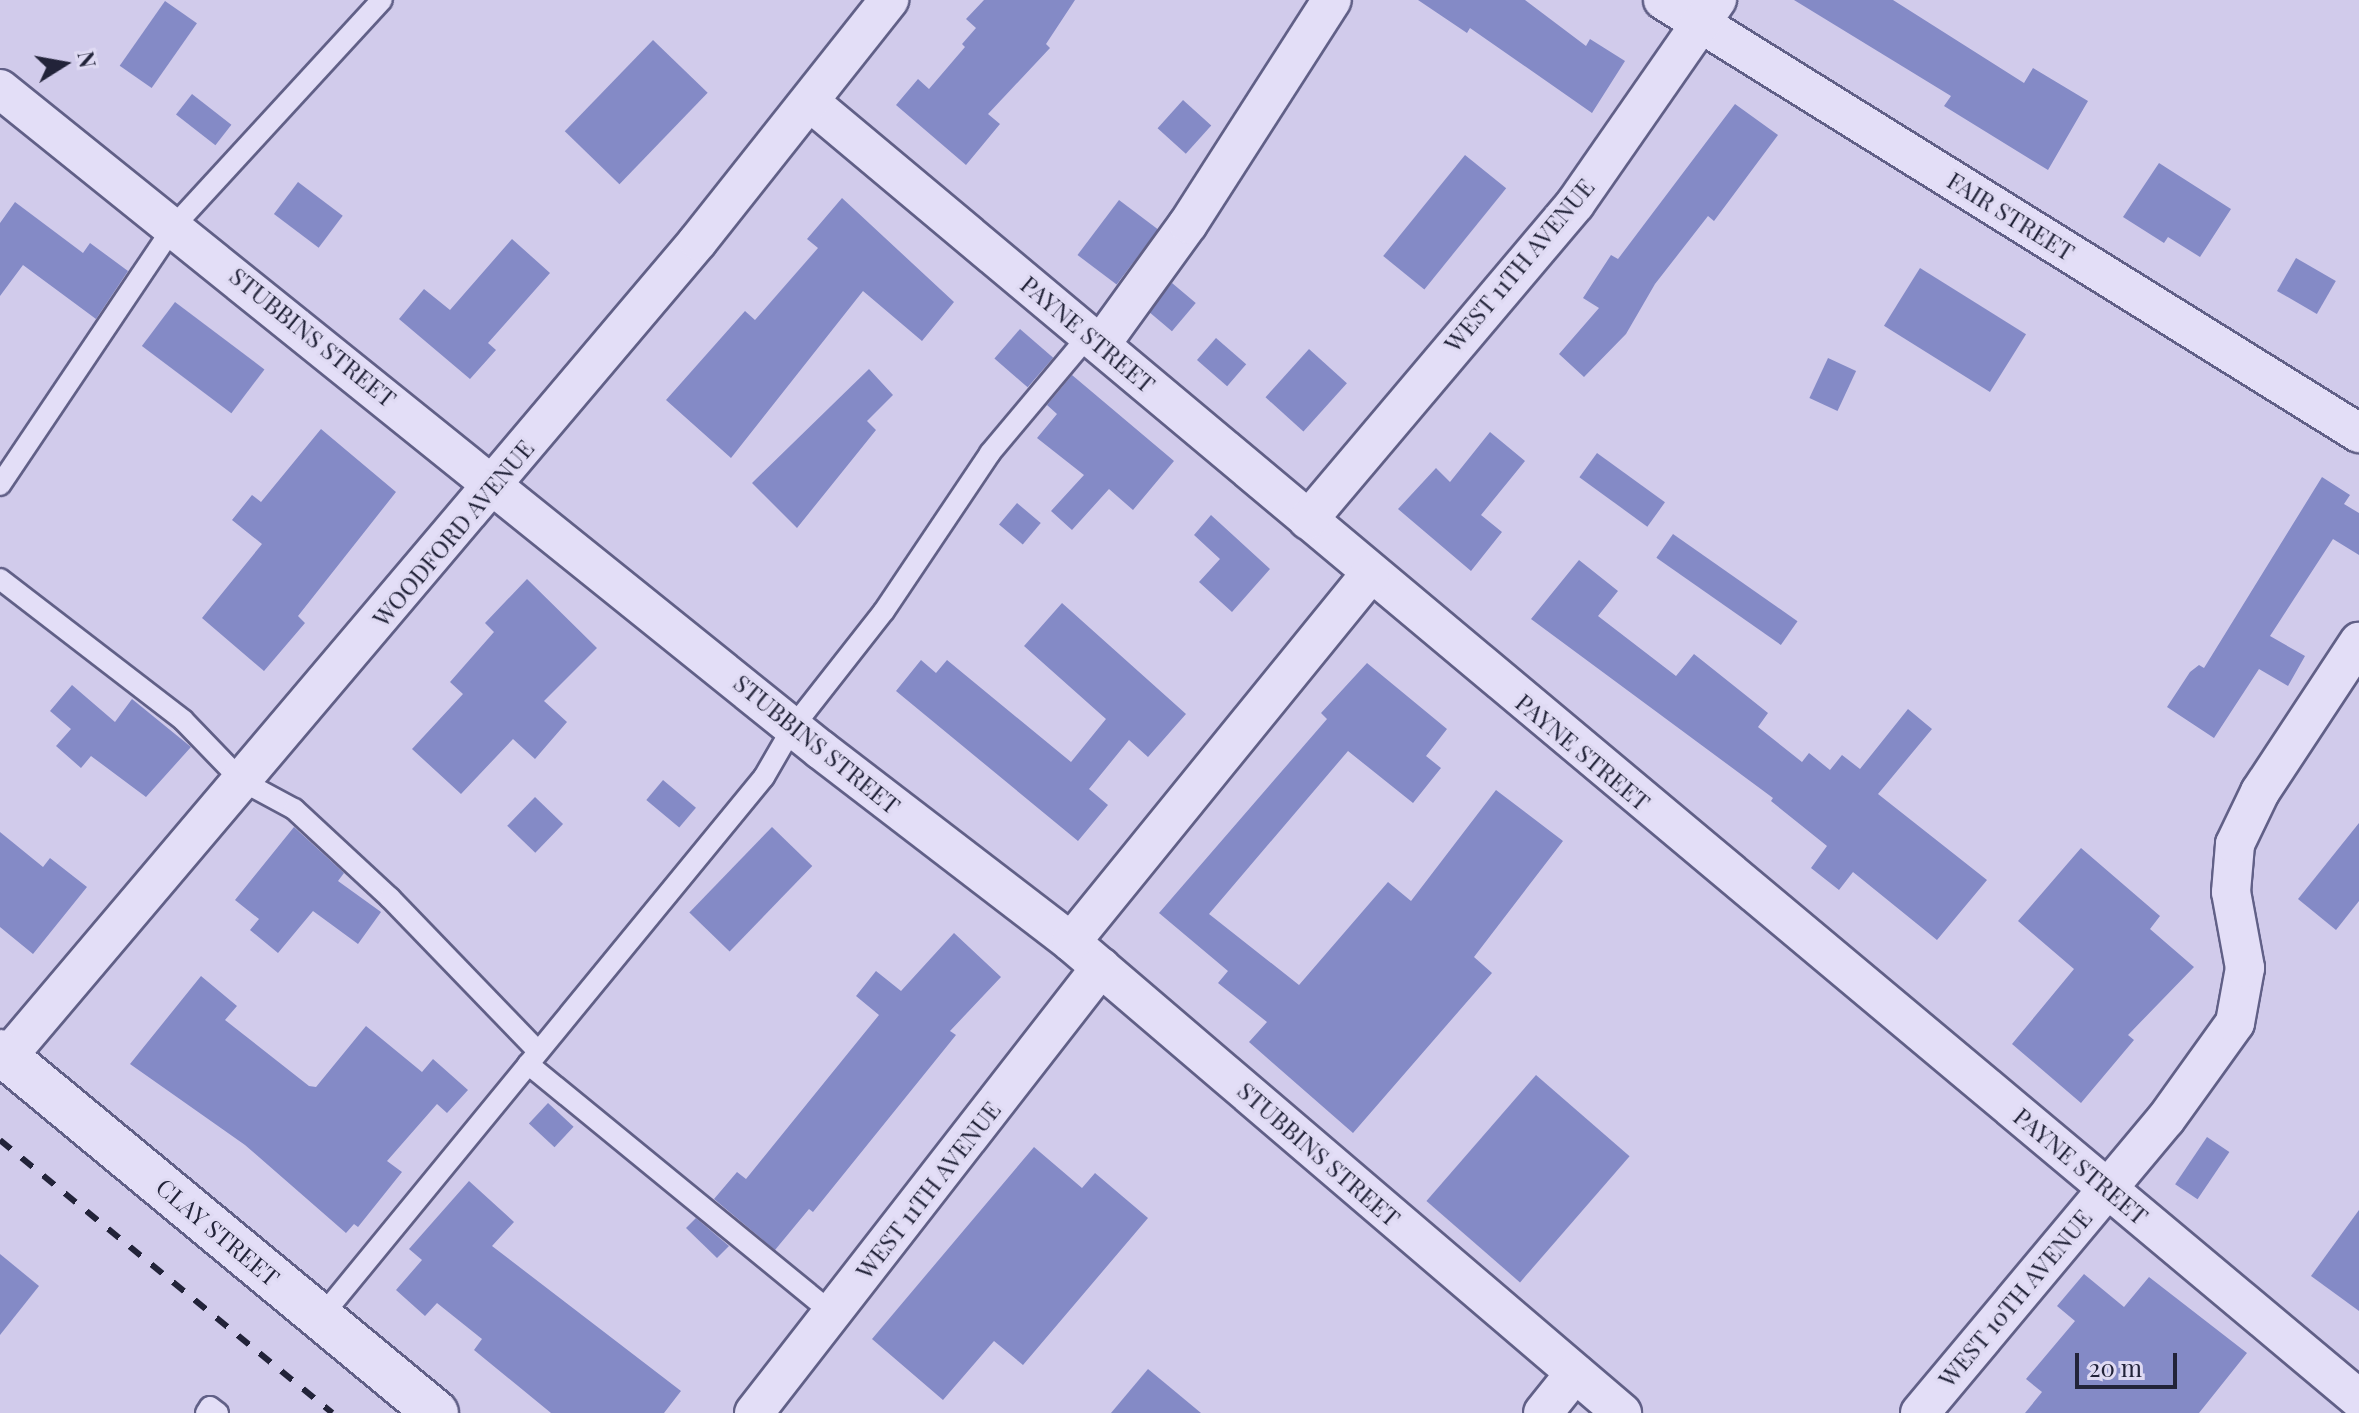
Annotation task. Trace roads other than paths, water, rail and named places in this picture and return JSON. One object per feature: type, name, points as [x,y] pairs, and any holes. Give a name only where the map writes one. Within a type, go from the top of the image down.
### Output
[{"type":"street","name":"WOODFORD AVENUE","points":[[3,1054],[242,781],[496,483],[810,102],[889,0]]},
{"type":"street","points":[[1095,339],[1188,224],[1332,0]]},
{"type":"street","name":"FAIR STREET","points":[[1663,0],[1709,12],[2359,433]]},
{"type":"street","name":"WEST 11TH AVENUE","points":[[1308,520],[1575,204],[1709,12]]},
{"type":"street","name":"STUBBINS STREET","points":[[0,89],[496,483],[793,727],[1071,942],[1622,1413]]},
{"type":"street","name":"PAYNE STREET","points":[[810,102],[2359,1399]]},
{"type":"street","points":[[1071,942],[1370,574]]},
{"type":"street","name":"WEST 10TH AVENUE","points":[[1920,1413],[2166,1119],[2235,1023],[2245,968],[2231,892],[2235,844],[2255,800],[2359,642]]},
{"type":"street","name":"WEST 11TH AVENUE","points":[[754,1413],[1101,967]]},
{"type":"street","name":"CLAY STREET","points":[[3,1054],[436,1413]]},
{"type":"street","points":[[1543,1413],[1575,1373]]},
{"type":"lane","points":[[0,485],[174,226],[382,0]]},
{"type":"lane","points":[[321,1317],[764,777],[793,727],[884,611],[990,453],[1095,339]]},
{"type":"lane","points":[[0,579],[183,720],[242,781],[305,819],[390,898],[533,1057],[832,1313]]},
{"type":"lane","points":[[206,1413],[210,1407],[218,1413]]},
{"type":"railway","points":[[0,1140],[332,1413]]}]
